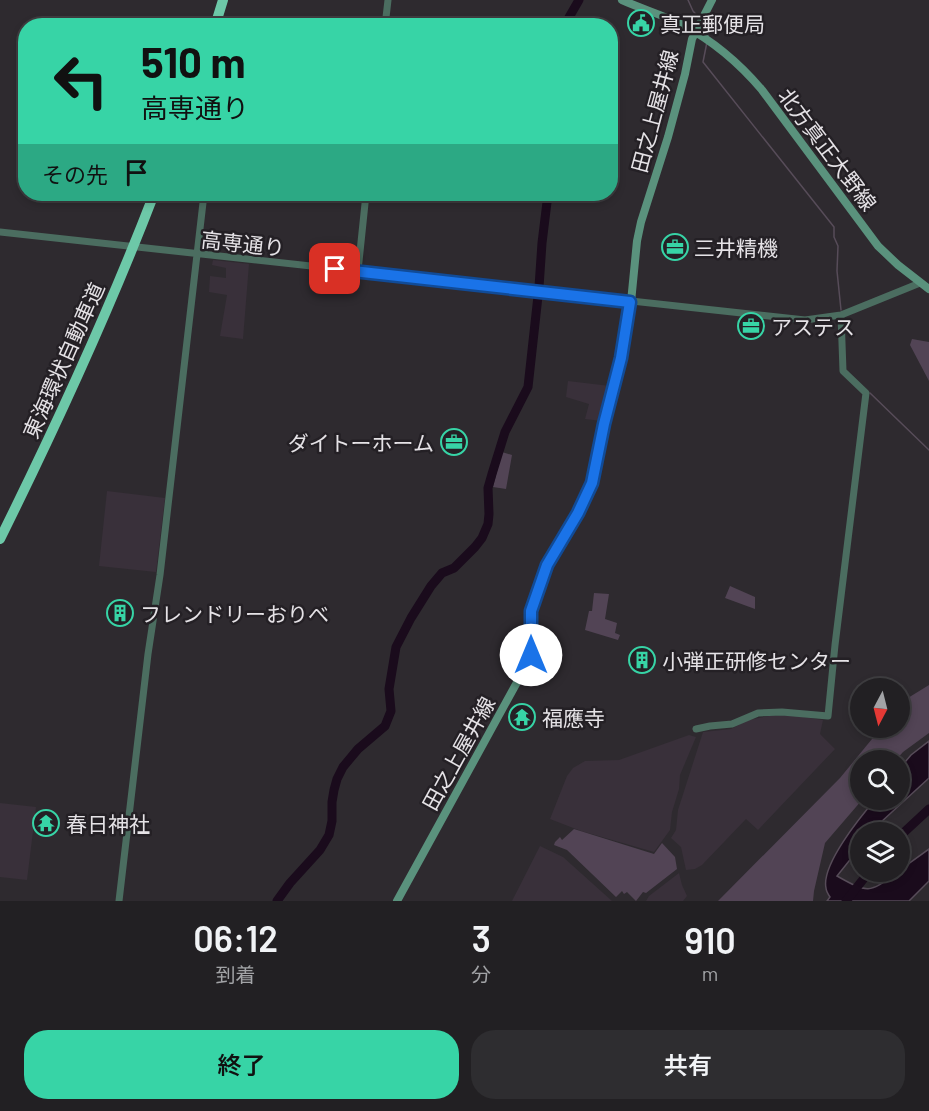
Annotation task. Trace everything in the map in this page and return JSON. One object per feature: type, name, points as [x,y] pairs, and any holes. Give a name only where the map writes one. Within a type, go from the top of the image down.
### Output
[{"type":"highway","points":[[218,18],[223,0]]},
{"type":"highway","name":"東海環状自動車道","points":[[0,539],[89,351],[151,201]]},
{"type":"main road","name":"北方真正大野線","points":[[622,0],[684,26],[698,26],[762,90],[878,246],[929,289]]},
{"type":"main road","name":"田之上屋井線","points":[[397,901],[531,655],[531,611],[547,565],[578,513],[592,483],[621,358],[641,222],[668,137],[685,74],[687,56],[698,26],[712,0]]},
{"type":"street","points":[[217,18],[218,0]]},
{"type":"street","points":[[386,18],[388,0]]},
{"type":"street","points":[[119,901],[203,201]]},
{"type":"street","points":[[358,272],[365,201]]},
{"type":"street","name":"高専通り","points":[[0,232],[805,320],[841,315],[920,283]]},
{"type":"street","points":[[696,729],[732,724],[758,713],[782,712],[828,716],[866,393],[843,371],[841,315]]},
{"type":"shaded area","points":[[213,260],[249,264],[243,339],[220,336],[227,295],[209,292],[210,276],[226,278],[226,268],[212,265]]},
{"type":"shaded area","points":[[912,339],[929,342],[929,381],[910,345]]},
{"type":"shaded area","points":[[568,381],[610,386],[602,421],[585,419],[589,404],[566,397]]},
{"type":"shaded area","points":[[502,452],[512,455],[506,489],[493,487]]},
{"type":"shaded area","points":[[107,491],[165,498],[156,572],[99,566]]},
{"type":"shaded area","points":[[730,586],[755,597],[755,609],[725,598]]},
{"type":"shaded area","points":[[594,593],[609,594],[605,619],[617,623],[615,633],[620,635],[618,640],[585,630],[589,611],[592,611]]},
{"type":"shaded area","points":[[929,685],[929,733],[906,750],[863,750],[873,738],[910,738],[910,697]]},
{"type":"shaded area","points":[[791,715],[823,720],[820,734],[835,749],[758,830],[746,819],[702,865],[686,870],[681,847],[671,838],[676,830],[678,810],[703,732],[731,729],[748,720]]},
{"type":"shaded area","points":[[689,735],[696,737],[680,775],[670,830],[654,852],[581,831],[550,819],[567,776],[573,768],[585,761],[619,760]]},
{"type":"shaded area","points":[[929,741],[929,778],[910,795],[910,756]]},
{"type":"shaded area","points":[[850,766],[850,810],[853,810],[825,843],[813,901],[718,901]]},
{"type":"shaded area","points":[[0,803],[36,807],[27,880],[0,877]]},
{"type":"shaded area","points":[[867,810],[894,810],[881,822],[857,822]]},
{"type":"shaded area","points":[[574,829],[654,854],[662,843],[675,857],[677,869],[646,893],[643,892],[636,901],[627,892],[624,894],[622,891],[616,897],[567,850],[554,845],[560,837],[562,840]]},
{"type":"shaded area","points":[[850,832],[850,860],[837,876],[856,886],[869,889],[884,882],[910,882],[910,863],[929,849],[929,881],[909,901],[827,901],[830,897],[826,889],[826,878],[843,841]]},
{"type":"shaded area","points":[[540,846],[563,857],[612,901],[512,901]]},
{"type":"shaded area","points":[[679,873],[687,896],[683,901],[646,901],[649,896]]},
{"type":"waterway","points":[[569,18],[579,0]]},
{"type":"waterway","points":[[688,0],[700,19]]},
{"type":"waterway","points":[[703,23],[708,30],[708,38]]},
{"type":"waterway","points":[[707,42],[703,62],[834,227],[834,237],[838,246],[837,271],[841,310]]},
{"type":"waterway","points":[[277,901],[320,850],[329,835],[334,790],[343,767],[358,749],[385,726],[391,711],[389,689],[396,647],[411,618],[431,586],[442,573],[454,568],[475,547],[488,524],[488,488],[492,474],[505,432],[528,387],[547,201]]},
{"type":"waterway","points":[[870,393],[929,450]]},
{"type":"waterway","points":[[910,827],[929,809]]},
{"type":"waterway","points":[[846,901],[861,882]]},
{"type":"place","name":"真正郵便局","points":[[641,23]]},
{"type":"place","name":"三井精機","points":[[675,247]]},
{"type":"place","name":"アステス","points":[[751,326]]},
{"type":"place","name":"ダイトーホーム","points":[[454,442]]},
{"type":"place","name":"フレンドリーおりべ","points":[[120,613]]},
{"type":"place","name":"小弾正研修センター","points":[[642,660]]},
{"type":"place","name":"福應寺","points":[[522,717]]},
{"type":"place","name":"春日神社","points":[[46,823]]},
{"type":"route","points":[[335,269],[630,302],[621,358],[592,483],[578,513],[547,565],[531,611],[531,655]]}]
